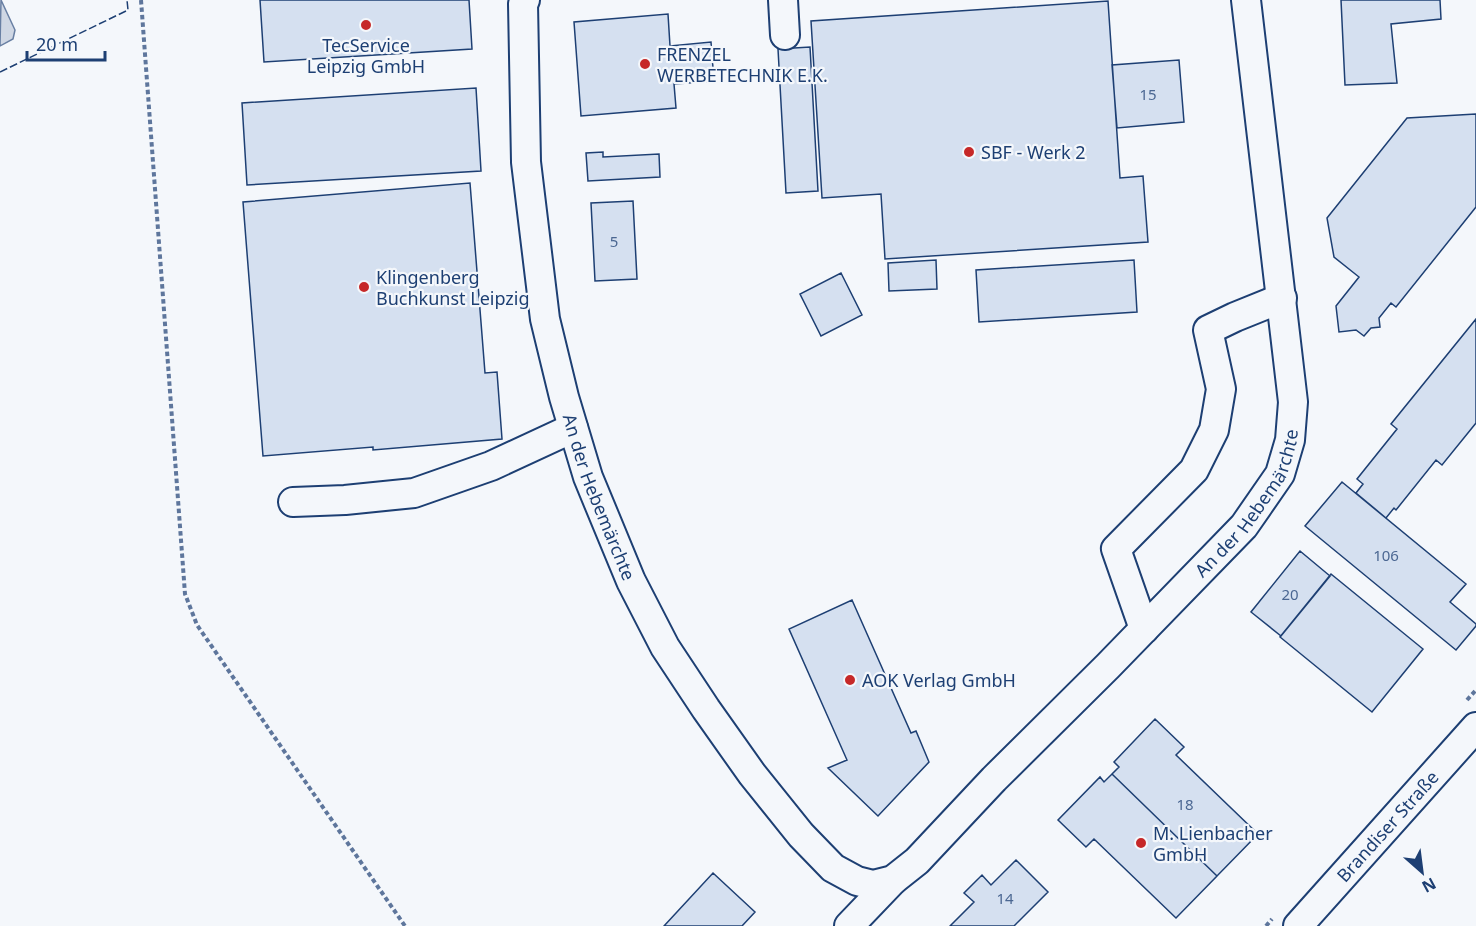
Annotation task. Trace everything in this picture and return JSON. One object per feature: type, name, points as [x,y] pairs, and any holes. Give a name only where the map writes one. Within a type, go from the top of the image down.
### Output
[{"type":"street","name":"An der Hebemärchte","points":[[525,0],[523,4],[526,162],[545,319],[588,477],[631,581],[665,647],[712,719],[801,836],[833,868],[857,881],[873,885],[893,880]]},
{"type":"street","points":[[783,0],[785,35]]},
{"type":"street","name":"An der Hebemärchte","points":[[849,926],[893,880],[916,861],[994,778],[1244,526],[1280,474],[1290,440],[1293,402],[1246,0]]},
{"type":"street","points":[[1144,629],[1116,549],[1194,470],[1214,430],[1221,389],[1208,330],[1282,298]]},
{"type":"street","points":[[293,502],[345,500],[414,493],[491,466],[573,428]]},
{"type":"street","name":"Brandiser Straße","points":[[1298,926],[1476,727]]},
{"type":"path","points":[[141,0],[185,594],[197,625],[405,926]]},
{"type":"shaded area","points":[[1,0],[15,30],[13,39],[0,46]]},
{"type":"building","name":"TecService Leipzig GmbH","points":[[260,0],[469,0],[472,49],[264,62]]},
{"type":"building","points":[[1341,0],[1440,0],[1441,19],[1391,24],[1397,83],[1345,85]]},
{"type":"building","name":"SBF - Werk 2","points":[[1108,1],[1120,178],[1143,176],[1148,242],[885,259],[881,194],[822,198],[811,21]]},
{"type":"building","name":"FRENZEL WERBETECHNIK E.K.","points":[[668,14],[670,46],[711,42],[714,81],[674,84],[676,108],[581,116],[574,22]]},
{"type":"building","points":[[810,47],[818,191],[786,193],[778,49]]},
{"type":"building","points":[[1179,60],[1184,122],[1117,128],[1112,65]]},
{"type":"building","points":[[476,88],[481,171],[247,185],[242,103]]},
{"type":"building","points":[[1476,114],[1476,207],[1396,307],[1391,303],[1379,318],[1380,327],[1371,328],[1364,336],[1356,330],[1339,332],[1336,306],[1359,277],[1334,257],[1327,218],[1407,118]]},
{"type":"building","points":[[603,152],[603,157],[659,154],[660,177],[588,181],[586,153]]},
{"type":"building","name":"Klingenberg Buchkunst Leipzig","points":[[470,183],[485,373],[497,372],[502,439],[373,450],[373,447],[263,456],[243,202]]},
{"type":"building","points":[[633,201],[637,279],[595,281],[591,203]]},
{"type":"building","points":[[936,260],[937,289],[889,291],[888,263]]},
{"type":"building","points":[[1134,260],[1137,312],[979,322],[976,270]]},
{"type":"building","points":[[841,273],[862,315],[821,336],[800,294]]},
{"type":"building","points":[[1476,319],[1476,423],[1442,465],[1436,460],[1396,510],[1394,508],[1386,518],[1356,493],[1363,484],[1357,479],[1397,429],[1391,424]]},
{"type":"building","points":[[1342,482],[1466,584],[1450,602],[1476,626],[1456,650],[1305,526]]},
{"type":"building","points":[[1300,551],[1330,576],[1281,636],[1251,612]]},
{"type":"building","points":[[1331,574],[1423,649],[1372,712],[1280,637]]},
{"type":"building","name":"AOK Verlag GmbH","points":[[852,600],[911,733],[916,731],[929,762],[878,816],[828,768],[847,760],[789,629]]},
{"type":"building","points":[[1155,719],[1184,747],[1176,755],[1258,834],[1217,876],[1112,774],[1119,767],[1114,762]]},
{"type":"building","name":"M. Lienbacher GmbH","points":[[1112,774],[1217,876],[1176,918],[1094,839],[1086,847],[1058,820],[1100,777],[1104,782]]},
{"type":"building","points":[[1016,860],[1048,892],[1014,926],[950,926],[974,902],[964,893],[982,875],[991,885]]},
{"type":"building","points":[[713,873],[755,912],[742,926],[664,926]]},
{"type":"fence","points":[[0,72],[128,10],[127,0]]},
{"type":"place","name":"TecService Leipzig GmbH","points":[[366,25]]},
{"type":"place","name":"FRENZEL WERBETECHNIK E.K.","points":[[645,64]]},
{"type":"place","name":"SBF - Werk 2","points":[[969,152]]},
{"type":"place","name":"Klingenberg Buchkunst Leipzig","points":[[364,287]]},
{"type":"place","name":"AOK Verlag GmbH","points":[[850,680]]},
{"type":"place","name":"M. Lienbacher GmbH","points":[[1141,843]]}]
